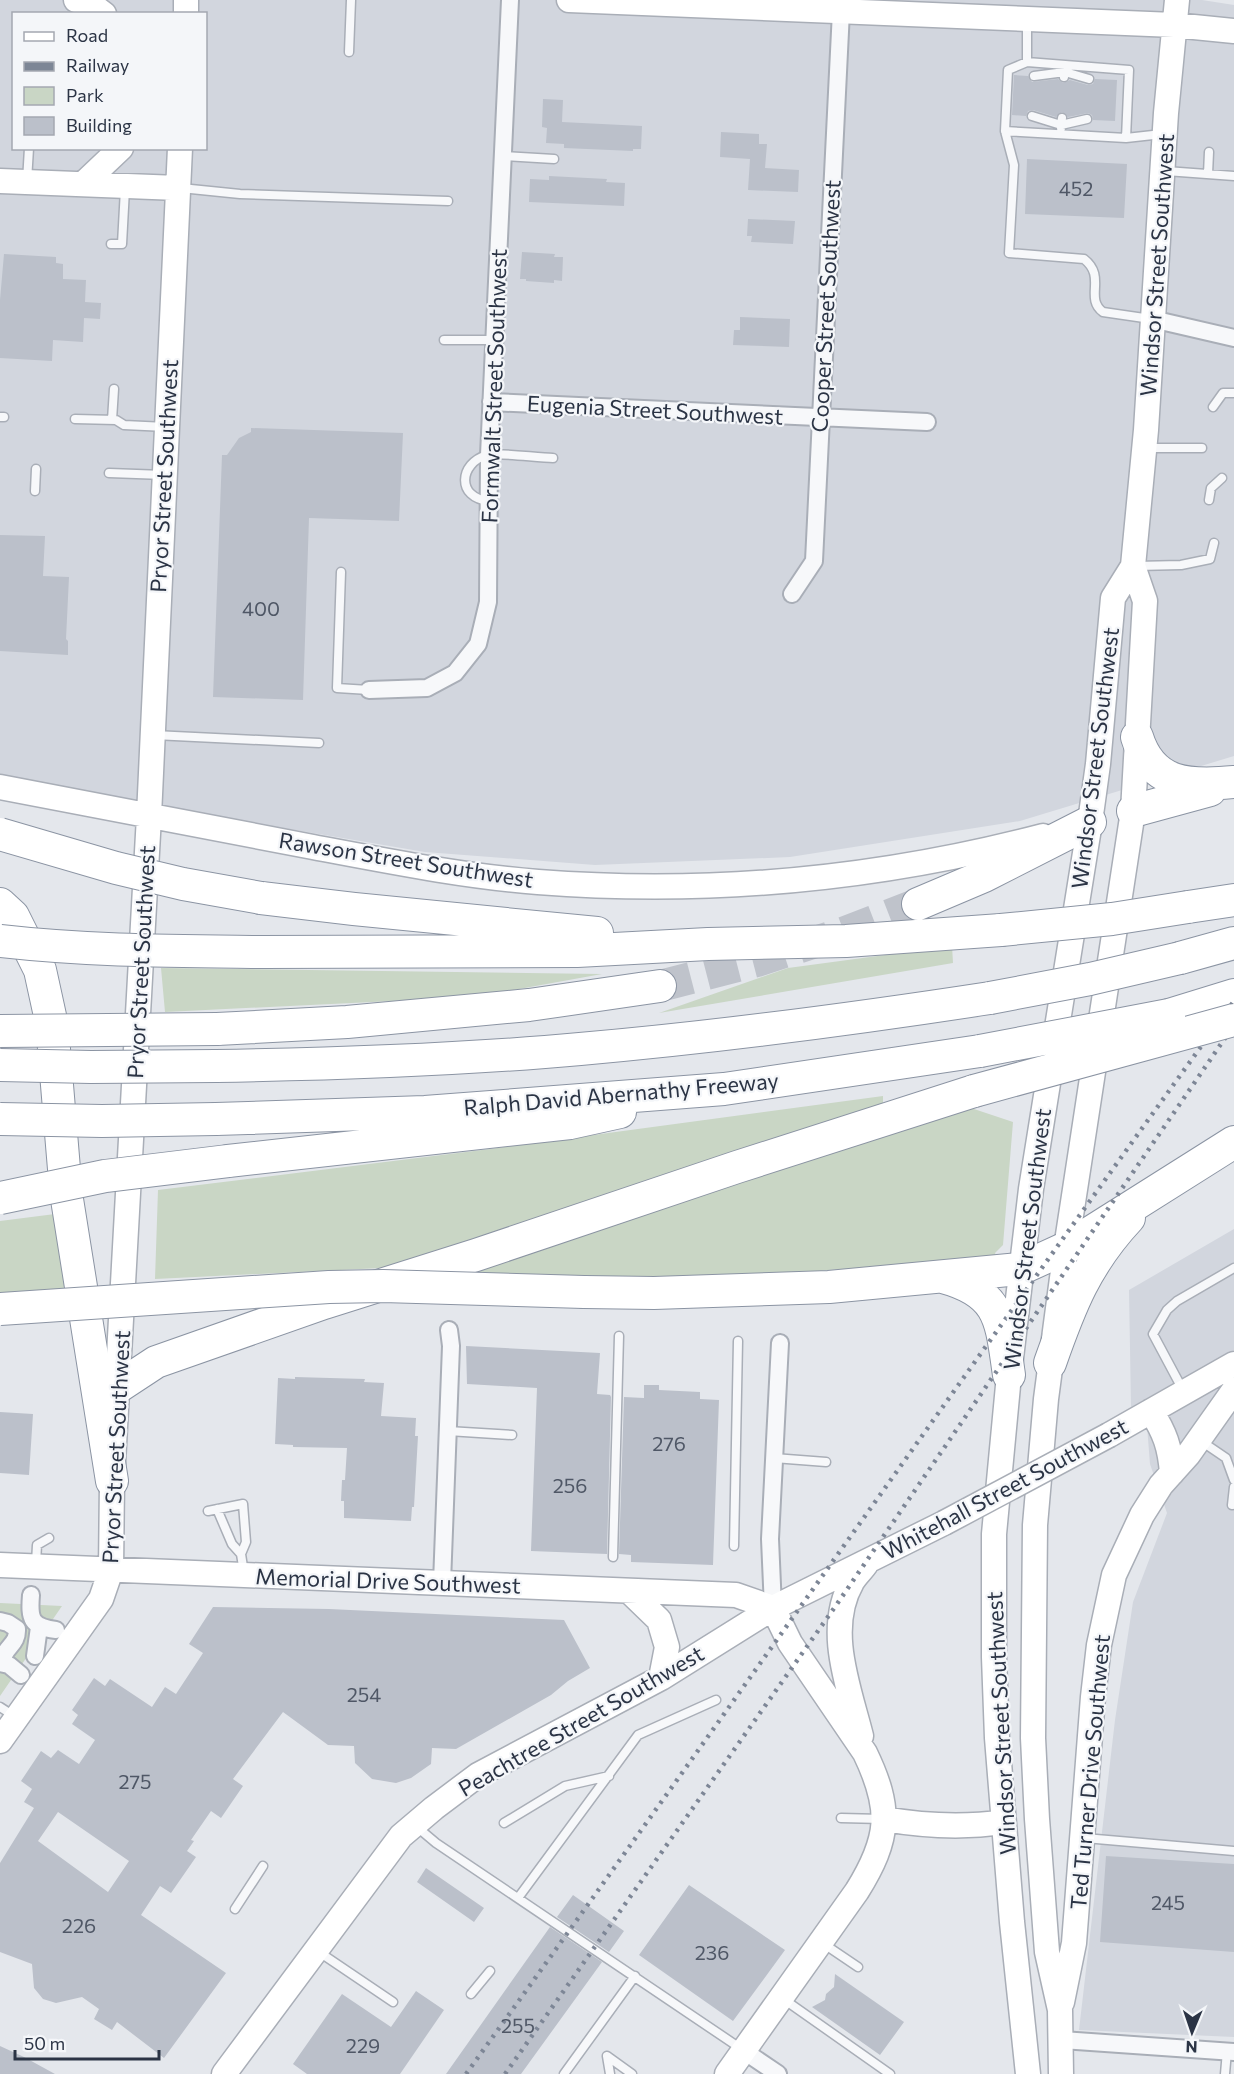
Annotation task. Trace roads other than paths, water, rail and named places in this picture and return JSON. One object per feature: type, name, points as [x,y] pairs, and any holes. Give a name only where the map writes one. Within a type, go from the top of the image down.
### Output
[{"type":"highway","points":[[1137,737],[1145,757],[1162,774],[1185,783],[1234,782]]},
{"type":"highway","points":[[1133,811],[1234,782]]},
{"type":"highway","points":[[918,904],[984,876],[1090,822]]},
{"type":"highway","points":[[0,834],[116,868],[183,884],[261,898],[708,944]]},
{"type":"highway","points":[[0,941],[129,950],[578,951],[708,944],[846,941],[1001,930],[1112,919],[1234,900]]},
{"type":"highway","points":[[0,904],[13,916],[40,970],[51,1025],[66,1193],[112,1481]]},
{"type":"highway","points":[[0,1065],[216,1066],[381,1062],[578,1050],[781,1028],[990,998],[1090,979],[1234,943]]},
{"type":"highway","points":[[0,1031],[217,1029],[347,1022],[529,1005],[660,986]]},
{"type":"highway","name":"Ralph David Abernathy Freeway","points":[[0,1119],[102,1121],[425,1112],[724,1089],[980,1051],[1169,1015],[1234,994]]},
{"type":"highway","points":[[118,1387],[156,1362],[324,1303],[476,1255],[737,1167],[974,1091],[1234,1020]]},
{"type":"highway","points":[[0,1198],[105,1176],[570,1123],[724,1089]]},
{"type":"highway","points":[[0,1309],[329,1287],[383,1286],[654,1293],[829,1287],[1020,1269],[1066,1248],[1234,1142]]},
{"type":"highway","points":[[1050,1364],[1086,1275],[1119,1228],[1151,1194]]},
{"type":"highway","points":[[942,1277],[965,1283],[990,1302],[1003,1334],[1009,1375]]},
{"type":"street","points":[[76,0],[92,5],[101,12]]},
{"type":"street","name":"Formwalt Street Southwest","points":[[369,690],[427,688],[455,673],[478,644],[488,602],[489,455],[510,0]]},
{"type":"street","points":[[569,0],[714,3],[841,11],[974,13],[1027,19],[1174,25],[1234,31]]},
{"type":"street","name":"Windsor Street Southwest","points":[[1035,1525],[1050,1364],[1133,811],[1145,601],[1133,566],[1145,448],[1162,170],[1177,0]]},
{"type":"street","name":"Cooper Street Southwest","points":[[792,594],[814,561],[841,11]]},
{"type":"street","points":[[83,184],[119,150]]},
{"type":"street","name":"Pryor Street Southwest","points":[[4,1727],[100,1599],[111,1570],[112,1481],[149,816],[180,150]]},
{"type":"street","points":[[0,181],[178,188]]},
{"type":"street","points":[[1152,319],[1234,338]]},
{"type":"street","name":"Eugenia Street Southwest","points":[[491,402],[927,422]]},
{"type":"street","name":"Windsor Street Southwest","points":[[1028,2074],[1012,1922],[995,1696],[994,1545],[1020,1269],[1090,822],[1098,764],[1113,598],[1133,566]]},
{"type":"street","name":"Rawson Street Southwest","points":[[0,787],[427,868],[538,882],[663,887],[785,882],[894,868],[1004,846],[1133,811]]},
{"type":"street","points":[[442,1583],[451,1346],[449,1330]]},
{"type":"street","points":[[728,2074],[870,1870],[879,1849],[884,1819],[881,1789],[865,1753],[790,1643],[773,1608],[770,1539],[780,1343]]},
{"type":"street","name":"Whitehall Street Southwest","points":[[773,1608],[944,1523],[1234,1364]]},
{"type":"street","name":"Ted Turner Drive Southwest","points":[[1060,2010],[1074,1943],[1093,1697],[1099,1645],[1112,1584],[1126,1546],[1142,1515],[1161,1485],[1199,1439],[1234,1390]]},
{"type":"street","points":[[1151,1411],[1164,1431],[1171,1457],[1172,1473]]},
{"type":"street","name":"Ted Turner Drive Southwest","points":[[1035,1525],[1033,1738],[1036,1819],[1047,1952],[1060,2010],[1061,2074]]},
{"type":"street","points":[[865,1753],[841,1650],[840,1626],[852,1582],[868,1562]]},
{"type":"street","name":"Memorial Drive Southwest","points":[[0,1565],[111,1570],[243,1564],[442,1583],[736,1595],[773,1608]]},
{"type":"street","points":[[629,1591],[659,1620],[668,1647],[661,1678]]},
{"type":"street","points":[[31,1595],[30,1610],[42,1626]]},
{"type":"street","name":"Peachtree Street Southwest","points":[[224,2074],[401,1836],[478,1775],[661,1678],[773,1608]]},
{"type":"street","points":[[0,1621],[17,1629],[42,1626]]},
{"type":"street","points":[[35,1656],[42,1626]]},
{"type":"street","points":[[17,1629],[17,1637],[5,1651],[2,1663],[9,1665],[21,1675]]},
{"type":"street","points":[[884,1819],[911,1824],[962,1827],[1004,1822]]},
{"type":"street","points":[[1062,2040],[1230,2051]]},
{"type":"street","points":[[744,2051],[778,2074]]},
{"type":"lane","points":[[349,52],[351,0]]},
{"type":"lane","points":[[1027,19],[1027,62]]},
{"type":"lane","points":[[1089,79],[1027,62],[1008,70],[1005,131],[1014,165],[1009,253],[1084,259],[1092,265],[1096,273],[1095,303],[1098,308],[1103,312],[1152,319]]},
{"type":"lane","points":[[1034,76],[1065,71],[1129,70],[1126,138]]},
{"type":"lane","points":[[1032,116],[1062,121],[1087,119]]},
{"type":"lane","points":[[1061,135],[1062,121]]},
{"type":"lane","points":[[1005,131],[1126,138],[1165,133]]},
{"type":"lane","points":[[27,182],[29,150]]},
{"type":"lane","points":[[1208,174],[1209,152]]},
{"type":"lane","points":[[503,156],[554,159]]},
{"type":"lane","points":[[1162,170],[1234,176]]},
{"type":"lane","points":[[111,244],[122,244],[125,186]]},
{"type":"lane","points":[[178,188],[240,194],[448,201]]},
{"type":"lane","points":[[444,340],[494,340]]},
{"type":"lane","points":[[112,420],[114,389]]},
{"type":"lane","points":[[1213,407],[1223,393],[1234,393]]},
{"type":"lane","points":[[75,419],[117,420],[124,425],[166,427]]},
{"type":"lane","points":[[1145,448],[1202,448]]},
{"type":"lane","points":[[489,501],[472,496],[466,489],[467,471],[471,464],[489,455],[553,459]]},
{"type":"lane","points":[[35,491],[36,469]]},
{"type":"lane","points":[[109,472],[164,475]]},
{"type":"lane","points":[[1209,501],[1211,488],[1222,478]]},
{"type":"lane","points":[[1133,566],[1181,565],[1210,559],[1214,543]]},
{"type":"lane","points":[[341,572],[338,688],[369,690]]},
{"type":"lane","points":[[153,735],[319,743]]},
{"type":"lane","points":[[1184,1392],[1153,1334],[1167,1310],[1177,1301],[1234,1268]]},
{"type":"lane","points":[[614,1557],[619,1336]]},
{"type":"lane","points":[[734,1546],[738,1341]]},
{"type":"lane","points":[[448,1431],[513,1435]]},
{"type":"lane","points":[[1199,1439],[1232,1465],[1234,1480]]},
{"type":"lane","points":[[774,1458],[826,1462]]},
{"type":"lane","points":[[1232,1505],[1234,1487]]},
{"type":"lane","points":[[243,1503],[246,1542],[243,1564],[232,1545],[213,1510],[243,1503]]},
{"type":"lane","points":[[36,1567],[37,1545],[49,1538]]},
{"type":"lane","points":[[518,1898],[638,1736],[716,1700]]},
{"type":"lane","points":[[504,1823],[565,1786],[609,1776]]},
{"type":"lane","points":[[840,1818],[884,1819]]},
{"type":"lane","points":[[414,1825],[436,1843],[744,2051]]},
{"type":"lane","points":[[1083,1838],[1234,1851]]},
{"type":"lane","points":[[235,1909],[263,1866]]},
{"type":"lane","points":[[821,1942],[858,1967]]},
{"type":"lane","points":[[316,1950],[393,2002]]},
{"type":"lane","points":[[471,1994],[490,1971]]},
{"type":"lane","points":[[564,2074],[635,1976]]},
{"type":"lane","points":[[782,1997],[890,2074]]},
{"type":"lane","points":[[1225,2074],[1230,2051]]},
{"type":"lane","points":[[610,2074],[607,2056],[632,2074]]},
{"type":"tunnel","points":[[660,986],[757,961],[843,933],[918,904]]},
{"type":"railway","points":[[466,2074],[1234,1001]]},
{"type":"railway","points":[[505,2074],[837,1604],[1234,1025]]}]
